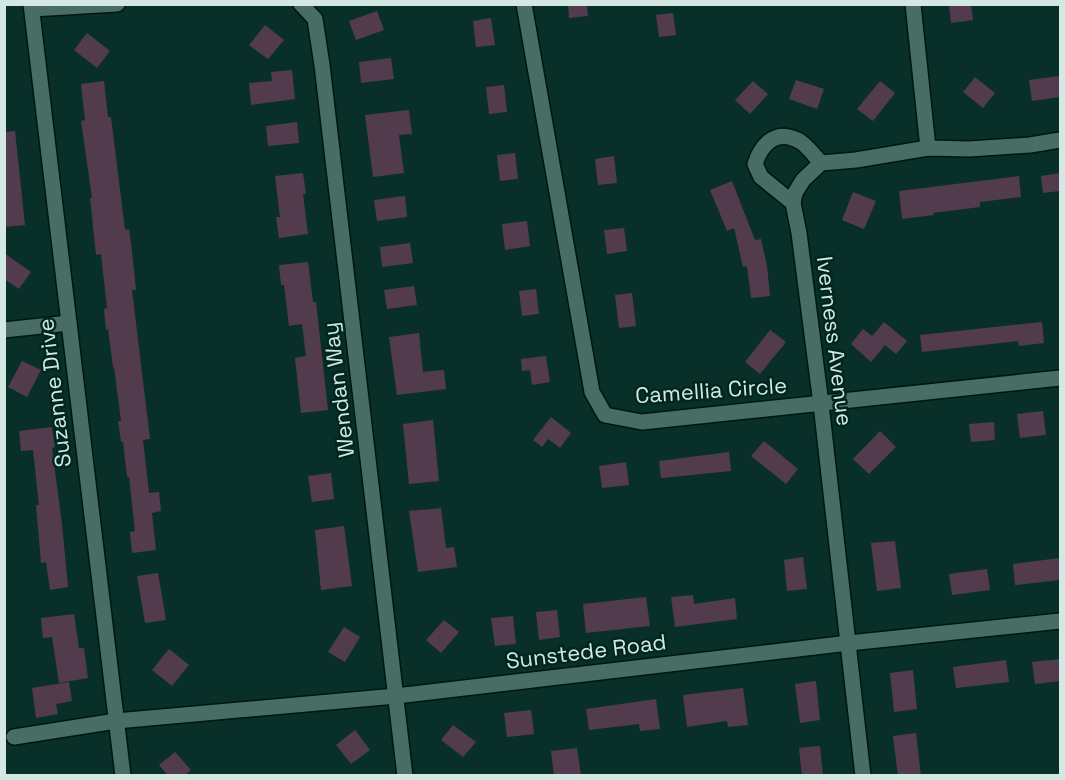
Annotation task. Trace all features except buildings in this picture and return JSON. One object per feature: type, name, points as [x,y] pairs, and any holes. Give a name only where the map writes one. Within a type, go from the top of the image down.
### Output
[{"type":"street","points":[[31,7],[117,4]]},
{"type":"street","name":"Wendan Way","points":[[301,4],[315,19],[322,65],[405,776]]},
{"type":"street","name":"Camellia Circle","points":[[524,4],[592,392],[605,415],[642,422],[1060,378]]},
{"type":"street","points":[[913,4],[928,148]]},
{"type":"street","name":"Suzanne Drive","points":[[31,7],[123,776]]},
{"type":"street","points":[[820,163],[802,143],[789,137],[777,137],[765,143],[759,151],[755,164],[761,177],[793,203],[803,180],[820,163],[856,160],[928,148],[969,149],[1030,145],[1060,140]]},
{"type":"street","name":"Iverness Avenue","points":[[793,203],[799,233],[821,404],[863,776]]},
{"type":"street","points":[[4,330],[69,323]]},
{"type":"street","name":"Sunstede Road","points":[[15,738],[116,721],[396,696],[849,643],[1060,621]]}]
